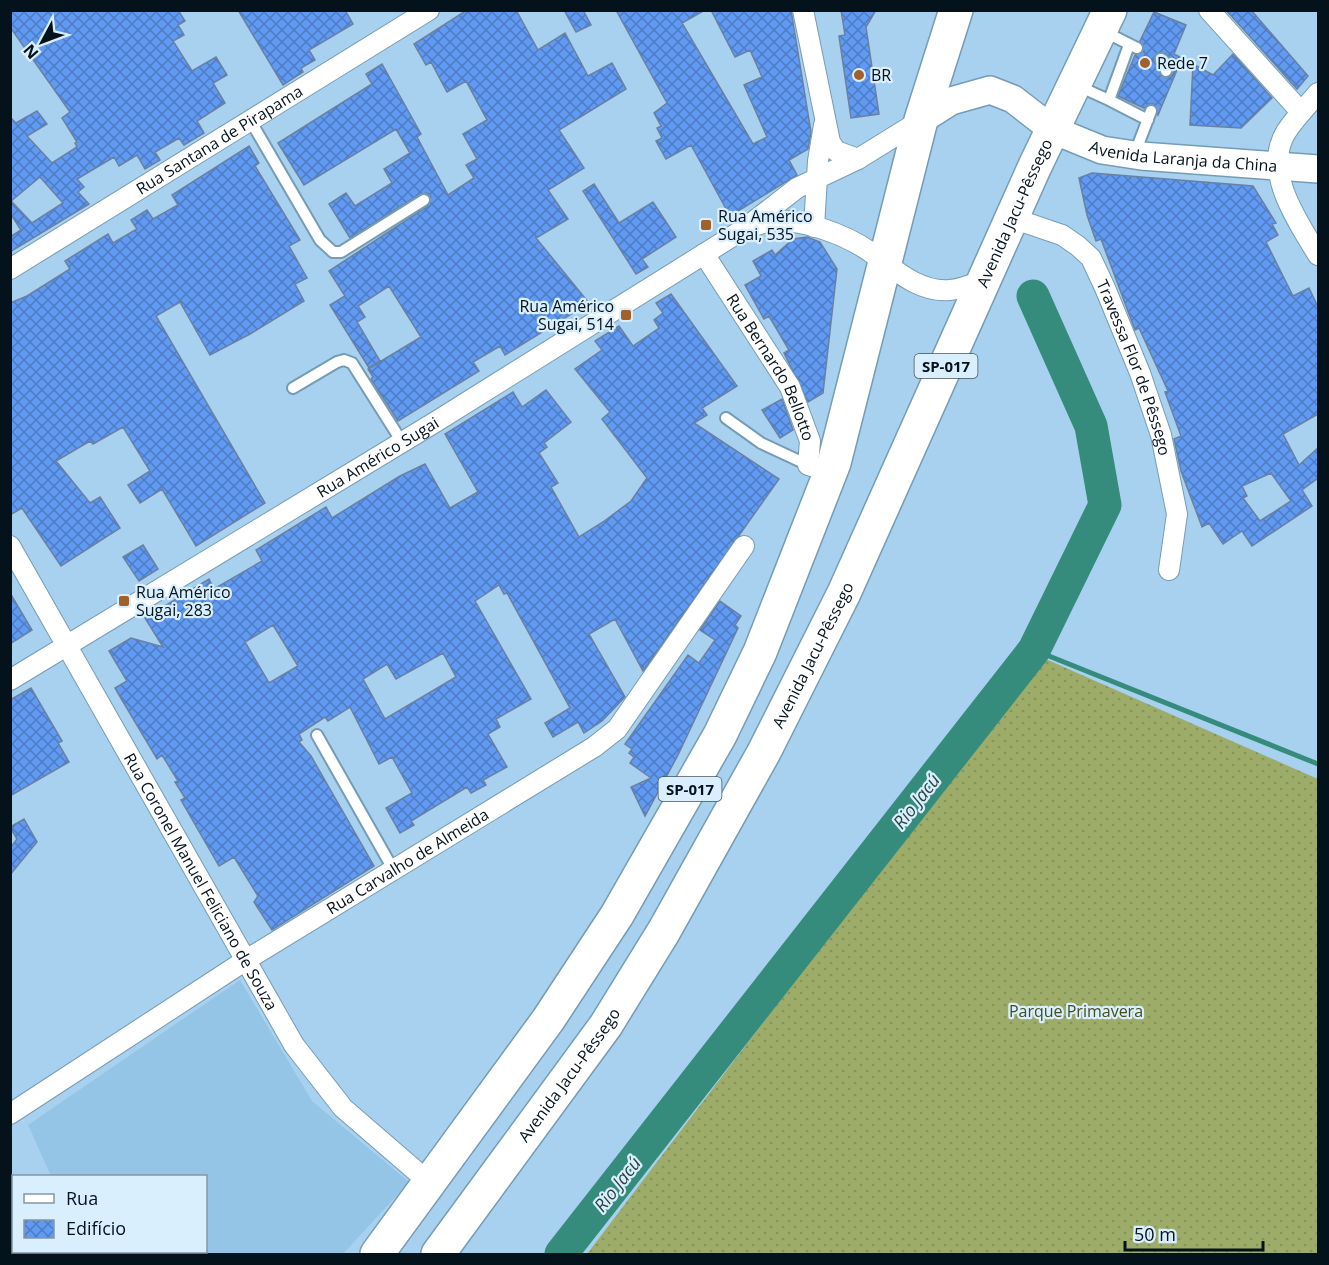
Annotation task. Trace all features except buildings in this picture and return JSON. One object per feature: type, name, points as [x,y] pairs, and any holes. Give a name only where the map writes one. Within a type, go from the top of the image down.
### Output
[{"type":"highway","name":"SP-017","points":[[377,1254],[431,1184],[548,1020],[617,915],[720,735],[760,652],[885,266],[921,120],[956,10]]},
{"type":"highway","name":"Avenida Jacu-Pêssego","points":[[438,1254],[606,1025],[669,921],[764,752],[844,593],[1012,218],[1105,20]]},
{"type":"street","name":"Rua Santana de Pirapama","points":[[10,269],[429,10]]},
{"type":"street","points":[[803,10],[830,142],[836,151],[858,159]]},
{"type":"street","points":[[1209,10],[1301,112]]},
{"type":"street","name":"Rua Américo Sugai","points":[[10,680],[402,442],[704,254],[744,229],[778,201],[817,178],[858,159],[951,101],[990,90],[1013,99],[1053,130]]},
{"type":"street","points":[[1318,93],[1285,134],[1278,166],[1288,201],[1318,255]]},
{"type":"street","points":[[814,227],[817,178],[825,123]]},
{"type":"street","name":"Avenida Laranja da China","points":[[1053,130],[1102,150],[1135,155],[1318,169]]},
{"type":"street","name":"Travessa Flor de Pêssego","points":[[1012,218],[1062,235],[1078,246],[1091,258],[1105,288],[1152,402],[1166,455],[1178,514],[1169,570]]},
{"type":"street","name":"Rua Américo Sugai","points":[[744,229],[771,221],[814,227],[855,243],[885,266],[916,283],[934,289],[950,290],[986,279]]},
{"type":"street","name":"Rua Bernardo Bellotto","points":[[704,254],[790,387],[819,469]]},
{"type":"street","name":"Rua Coronel Manuel Feliciano de Souza","points":[[10,546],[69,646],[294,1045],[343,1108],[431,1184]]},
{"type":"street","name":"Rua Carvalho de Almeida","points":[[10,1114],[246,960],[594,747],[617,729],[744,546]]},
{"type":"lane","points":[[1105,20],[1133,46],[1109,100]]},
{"type":"lane","points":[[1161,59],[1168,66],[1167,71]]},
{"type":"lane","points":[[1074,84],[1149,116],[1135,155]]},
{"type":"lane","points":[[250,120],[320,240],[333,252],[340,252],[424,200]]},
{"type":"lane","points":[[293,388],[337,362],[344,360],[352,363],[402,442]]},
{"type":"lane","points":[[726,418],[761,443],[819,469]]},
{"type":"lane","points":[[317,735],[393,869]]},
{"type":"shaded area","points":[[240,980],[312,1101],[409,1182],[343,1254],[87,1254],[207,1253],[207,1175],[51,1175],[28,1125]]},
{"type":"green space","name":"Parque Primavera","points":[[1041,657],[1318,779],[1318,1254],[587,1254]]},
{"type":"green space","points":[[11,1229],[12,1253],[69,1254],[11,1254]]},
{"type":"waterway","name":"Rio Jacú","points":[[561,1254],[1034,650],[1105,505],[1091,426],[1033,296]]},
{"type":"waterway","points":[[1034,650],[1318,764]]},
{"type":"place","name":"Rede 7","points":[[1145,63]]},
{"type":"place","name":"BR","points":[[859,75]]},
{"type":"place","name":"Rua Américo Sugai, 535","points":[[706,225]]},
{"type":"place","name":"Rua Américo Sugai, 514","points":[[626,315]]},
{"type":"place","name":"Rua Américo Sugai, 283","points":[[124,601]]}]
